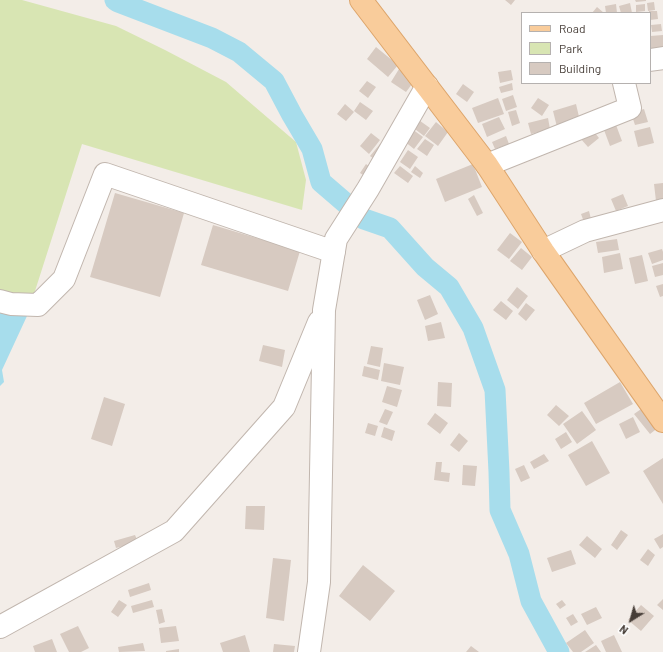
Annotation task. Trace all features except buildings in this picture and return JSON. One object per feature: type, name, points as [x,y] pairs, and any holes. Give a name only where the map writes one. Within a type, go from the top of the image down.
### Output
[{"type":"main road","points":[[361,0],[487,165],[543,251],[663,421]]},
{"type":"street","points":[[651,60],[663,58]]},
{"type":"street","points":[[487,165],[630,108],[624,84]]},
{"type":"street","points":[[309,652],[319,582],[324,310],[335,246],[427,86]]},
{"type":"street","points":[[0,301],[11,304],[38,305],[64,279],[105,174],[335,246]]},
{"type":"street","points":[[543,251],[586,231],[663,210]]},
{"type":"street","points":[[0,627],[174,531],[284,407],[324,310]]},
{"type":"green space","points":[[0,0],[22,0],[116,26],[226,82],[296,142],[306,180],[302,210],[82,144],[27,316],[0,307]]},
{"type":"water","points":[[0,313],[27,316],[2,370],[4,382],[0,386]]},
{"type":"waterway","points":[[115,0],[212,38],[239,52],[274,81],[312,149],[321,182],[364,219],[390,228],[425,267],[449,287],[473,328],[495,390],[500,510],[519,554],[531,601],[559,652]]}]
